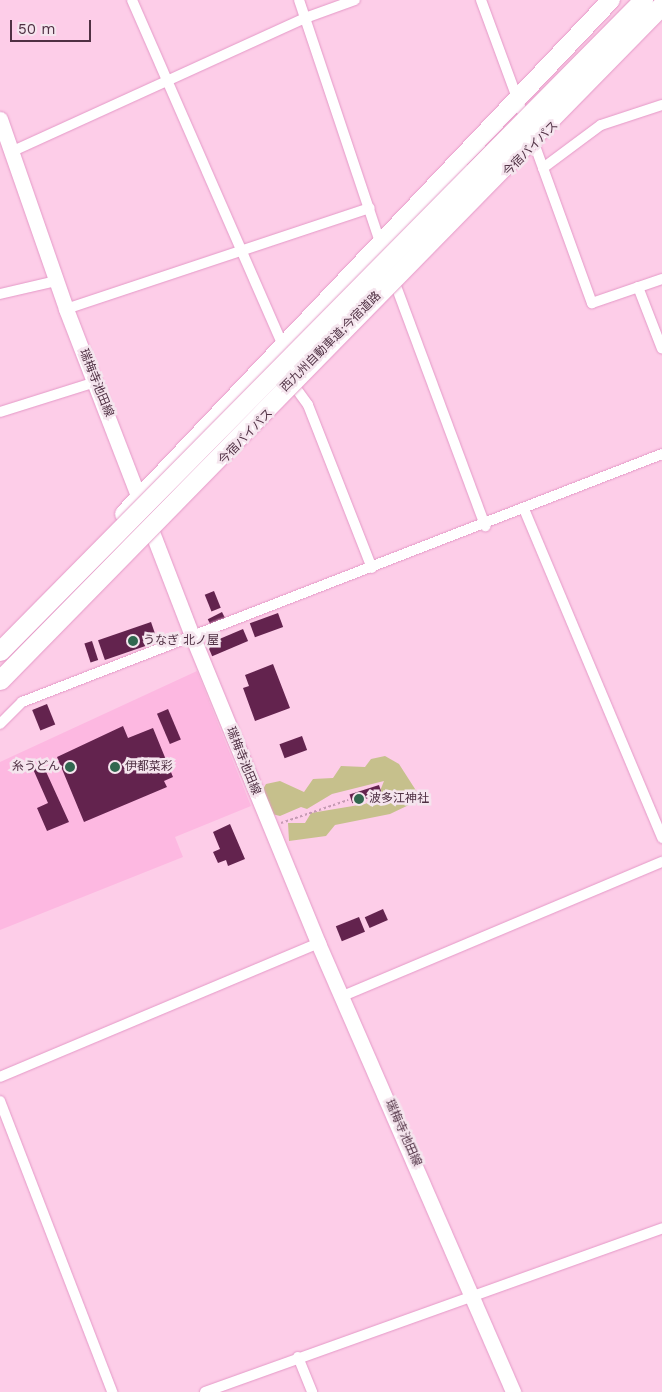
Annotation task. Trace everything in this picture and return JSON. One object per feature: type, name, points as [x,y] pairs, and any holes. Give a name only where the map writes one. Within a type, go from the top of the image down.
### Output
[{"type":"highway","points":[[0,642],[283,346],[516,97],[611,0]]},
{"type":"highway","name":"西九州自動車道;今宿道路","points":[[0,642],[643,0]]},
{"type":"highway","name":"西九州自動車道;今宿道路","points":[[0,680],[662,5]]},
{"type":"highway","name":"今宿バイパス","points":[[0,690],[395,285],[662,15]]},
{"type":"main road","name":"瑞梅寺池田線","points":[[0,119],[66,310],[141,495],[193,638],[318,943],[474,1294],[512,1392]]},
{"type":"street","points":[[132,0],[283,346]]},
{"type":"street","points":[[299,0],[395,285],[485,526]]},
{"type":"street","points":[[11,152],[305,18],[355,0]]},
{"type":"street","points":[[481,0],[592,303],[662,279]]},
{"type":"street","points":[[543,168],[601,125],[662,105]]},
{"type":"street","points":[[66,310],[241,248],[370,208]]},
{"type":"street","points":[[0,294],[56,281]]},
{"type":"street","points":[[638,287],[662,349]]},
{"type":"street","points":[[0,412],[96,382]]},
{"type":"street","points":[[295,387],[308,405],[372,568]]},
{"type":"street","points":[[0,724],[22,702],[485,526],[662,454]]},
{"type":"street","points":[[524,509],[662,838]]},
{"type":"street","points":[[343,996],[662,862]]},
{"type":"street","points":[[0,1077],[318,943]]},
{"type":"street","points":[[0,1101],[112,1392]]},
{"type":"street","points":[[205,1392],[298,1357],[662,1228]]},
{"type":"street","points":[[298,1357],[312,1392]]},
{"type":"path","points":[[279,824],[348,800]]},
{"type":"shaded area","name":"伊都菜彩","points":[[197,671],[251,806],[175,837],[183,857],[0,930],[0,762]]},
{"type":"shaded area","points":[[385,756],[399,764],[417,792],[413,803],[390,814],[335,825],[326,836],[289,841],[288,823],[305,823],[311,813],[365,804],[378,796],[384,781],[332,794],[307,809],[301,807],[280,816],[272,814],[262,791],[266,784],[280,781],[304,792],[313,779],[333,778],[341,766],[365,767],[371,759]]},
{"type":"building","points":[[214,591],[221,608],[211,611],[205,595]]},
{"type":"building","points":[[222,612],[226,620],[212,627],[208,619]]},
{"type":"building","points":[[278,613],[283,627],[255,637],[250,623]]},
{"type":"building","points":[[151,622],[158,642],[105,660],[98,640]]},
{"type":"building","points":[[243,629],[248,641],[212,656],[207,644]]},
{"type":"building","points":[[92,641],[98,660],[91,662],[84,643]]},
{"type":"building","points":[[273,664],[290,708],[255,721],[243,688],[249,686],[245,675]]},
{"type":"building","points":[[47,704],[55,724],[40,730],[32,710]]},
{"type":"building","points":[[168,709],[181,739],[170,744],[157,714]]},
{"type":"building","name":"伊都菜彩","points":[[123,726],[128,738],[153,728],[173,777],[164,781],[167,787],[84,822],[57,757]]},
{"type":"building","points":[[302,736],[307,750],[285,758],[279,744]]},
{"type":"building","points":[[43,765],[69,822],[47,831],[37,808],[48,803],[33,769]]},
{"type":"building","points":[[379,785],[382,794],[352,803],[350,795]]},
{"type":"building","points":[[230,824],[245,859],[228,866],[226,860],[218,863],[213,852],[220,849],[213,832]]},
{"type":"building","points":[[383,909],[388,920],[370,928],[365,917]]},
{"type":"building","points":[[359,917],[365,932],[342,941],[336,926]]},
{"type":"place","name":"うなぎ 北ノ屋","points":[[133,641]]},
{"type":"place","name":"糸うどん","points":[[70,767]]},
{"type":"place","name":"伊都菜彩","points":[[115,767]]},
{"type":"place","name":"波多江神社","points":[[359,799]]}]
